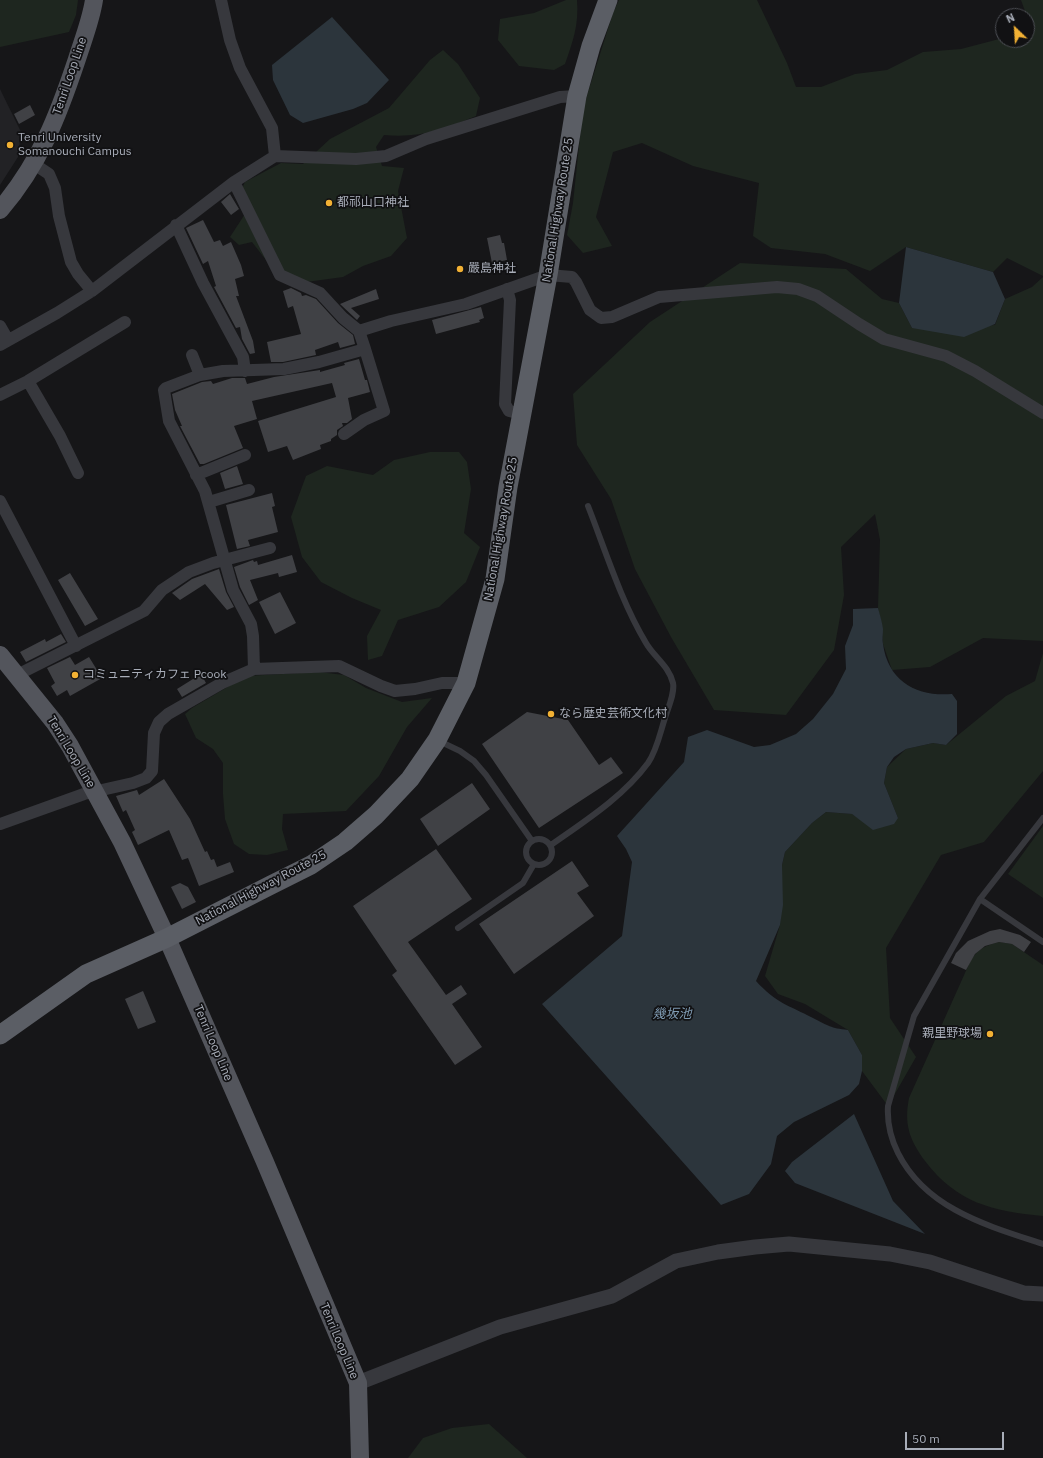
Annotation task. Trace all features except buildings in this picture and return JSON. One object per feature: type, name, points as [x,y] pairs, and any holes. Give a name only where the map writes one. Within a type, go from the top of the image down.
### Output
[{"type":"highway","name":"National Highway Route 25","points":[[0,1035],[86,974],[167,938],[311,865],[345,842],[376,815],[410,779],[438,740],[466,683],[495,579],[508,487],[548,275],[577,96],[591,46],[608,0]]},
{"type":"main road","name":"Tenri Loop Line","points":[[0,210],[21,184],[49,137],[66,93],[94,0]]},
{"type":"main road","name":"Tenri Loop Line","points":[[0,655],[55,723],[70,746],[122,842],[167,938],[265,1162],[358,1383],[360,1458]]},
{"type":"street","points":[[221,0],[230,40],[240,68],[272,128],[275,156]]},
{"type":"street","points":[[0,326],[4,342],[57,314],[92,291],[176,225],[234,182],[275,156],[356,159],[386,156],[426,139],[560,97],[577,96]]},
{"type":"street","points":[[34,164],[49,174],[55,188],[59,216],[72,262],[78,274],[92,291]]},
{"type":"street","points":[[234,182],[280,275],[320,293],[343,318],[359,331],[366,349],[384,411],[364,420],[344,434]]},
{"type":"street","points":[[176,225],[203,283],[243,358],[245,371]]},
{"type":"street","points":[[359,331],[391,321],[466,304],[548,275],[572,277],[590,310],[601,318],[612,317],[659,297],[777,287],[798,289],[817,296],[884,339],[946,356],[975,371],[1043,413]]},
{"type":"street","points":[[507,289],[510,300],[505,404],[509,411],[522,414]]},
{"type":"street","points":[[0,395],[28,381],[125,322]]},
{"type":"street","points":[[254,669],[251,624],[233,590],[209,502],[170,421],[164,390],[200,375],[223,371],[284,369],[319,362],[366,349]]},
{"type":"street","points":[[192,355],[200,375]]},
{"type":"street","points":[[28,381],[60,436],[78,473]]},
{"type":"street","points":[[196,475],[245,455]]},
{"type":"street","points":[[209,502],[249,490]]},
{"type":"street","points":[[0,501],[76,646]]},
{"type":"street","points":[[17,675],[144,611],[162,590],[188,572],[224,560],[270,548]]},
{"type":"street","points":[[0,824],[76,796],[133,783],[146,778],[152,771],[154,733],[160,722],[168,714],[222,683],[254,669],[339,666],[395,691],[415,689],[442,682],[466,683]]},
{"type":"street","points":[[358,1383],[500,1327],[612,1296],[676,1261],[718,1252],[755,1247],[789,1244],[890,1254],[930,1262],[1024,1293],[1043,1294]]},
{"type":"lane","points":[[551,845],[602,809],[624,789],[648,762],[655,749],[673,689],[670,674],[646,644],[629,609],[588,506]]},
{"type":"lane","points":[[438,740],[460,751],[474,761],[486,775],[532,841]]},
{"type":"lane","points":[[1043,818],[980,899],[914,1016],[888,1106],[889,1125],[896,1148],[903,1163],[912,1176],[937,1198],[978,1221],[1043,1244]]},
{"type":"lane","points":[[540,838],[551,845],[553,853],[549,861],[542,865],[534,864],[528,859],[526,851],[532,841],[540,838]]},
{"type":"lane","points":[[458,928],[523,882],[534,864]]},
{"type":"lane","points":[[980,899],[1043,942]]},
{"type":"shaded area","points":[[0,0],[78,0],[76,15],[69,32],[0,47]]},
{"type":"shaded area","points":[[566,0],[577,0],[577,17],[575,33],[565,64],[554,70],[519,66],[498,40],[500,19],[534,13]]},
{"type":"shaded area","points":[[619,0],[757,0],[787,63],[796,87],[821,87],[855,74],[887,70],[923,52],[961,49],[995,40],[995,48],[1035,48],[1035,8],[1024,8],[1021,0],[1043,0],[1043,276],[1007,258],[993,272],[906,247],[870,271],[825,254],[771,248],[753,236],[759,183],[693,166],[642,143],[613,152],[596,217],[612,246],[583,253],[567,235],[573,203],[583,108],[613,13]]},
{"type":"shaded area","points":[[443,50],[458,64],[480,98],[476,116],[431,132],[397,136],[384,135],[376,147],[382,166],[404,168],[398,191],[407,238],[391,256],[363,266],[343,277],[299,283],[273,269],[252,242],[239,245],[230,237],[245,214],[237,199],[245,182],[281,163],[303,164],[330,139],[389,108],[430,60]]},
{"type":"shaded area","name":"Tenri University Somanouchi Campus","points":[[0,89],[21,132],[18,157],[0,185]]},
{"type":"shaded area","points":[[740,263],[846,269],[882,299],[899,303],[912,328],[995,325],[1005,299],[1032,287],[1043,277],[1043,641],[983,638],[930,667],[892,670],[883,644],[878,608],[880,540],[875,514],[841,547],[844,595],[834,650],[786,715],[714,710],[671,637],[635,569],[611,499],[577,445],[573,394],[650,322]]},
{"type":"shaded area","points":[[430,452],[459,452],[467,462],[471,489],[464,533],[480,547],[466,582],[439,607],[398,620],[382,656],[368,660],[367,636],[381,610],[352,598],[321,582],[302,557],[291,517],[306,476],[327,466],[373,475],[394,460]]},
{"type":"shaded area","points":[[1043,653],[1043,771],[984,842],[941,855],[886,948],[890,1018],[916,1057],[888,1106],[862,1071],[862,1055],[848,1030],[805,1004],[778,994],[765,976],[780,925],[782,865],[785,852],[812,823],[826,812],[852,814],[860,819],[898,818],[884,783],[887,767],[906,749],[933,743],[946,745],[1006,696],[1035,681]]},
{"type":"shaded area","points":[[319,672],[344,675],[366,688],[402,702],[432,698],[407,727],[379,776],[346,811],[283,814],[282,829],[288,850],[267,855],[249,854],[234,844],[225,819],[223,763],[213,749],[196,738],[185,714],[192,708],[246,676]]},
{"type":"shaded area","points":[[1043,826],[1043,898],[1008,874]]},
{"type":"shaded area","name":"親里野球場","points":[[999,942],[1012,944],[1043,965],[1043,1216],[992,1207],[963,1196],[950,1187],[925,1161],[915,1146],[909,1131],[907,1116],[909,1098],[969,964],[981,949]]},
{"type":"shaded area","points":[[489,1424],[527,1458],[408,1458],[423,1438],[452,1428]]},
{"type":"water","points":[[332,17],[389,80],[367,103],[353,109],[303,123],[290,115],[273,80],[272,65]]},
{"type":"water","points":[[906,247],[993,272],[1005,299],[995,324],[964,337],[912,328],[899,303]]},
{"type":"water","name":"幾坂池","points":[[878,608],[882,621],[883,644],[886,657],[891,668],[898,677],[917,690],[928,693],[952,694],[957,701],[957,734],[946,745],[933,743],[906,749],[894,757],[887,767],[884,783],[898,818],[894,824],[873,830],[852,814],[826,812],[812,823],[785,852],[782,865],[783,905],[780,925],[756,981],[776,999],[783,1003],[830,1026],[848,1030],[862,1055],[862,1071],[859,1084],[849,1095],[794,1122],[777,1136],[771,1164],[749,1194],[721,1205],[542,1004],[622,936],[632,862],[626,849],[617,836],[684,762],[688,737],[707,730],[754,747],[770,745],[796,734],[813,719],[833,694],[846,669],[845,646],[853,625],[853,609]]},
{"type":"water","points":[[854,1114],[893,1201],[925,1234],[795,1183],[785,1171],[792,1162]]},
{"type":"place","name":"Tenri University Somanouchi Campus","points":[[10,145]]},
{"type":"place","name":"都祁山口神社","points":[[329,203]]},
{"type":"place","name":"嚴島神社","points":[[460,269]]},
{"type":"place","name":"コミュニティカフェ Pcook","points":[[75,675]]},
{"type":"place","name":"なら歴史芸術文化村","points":[[551,714]]},
{"type":"place","name":"親里野球場","points":[[990,1034]]}]
